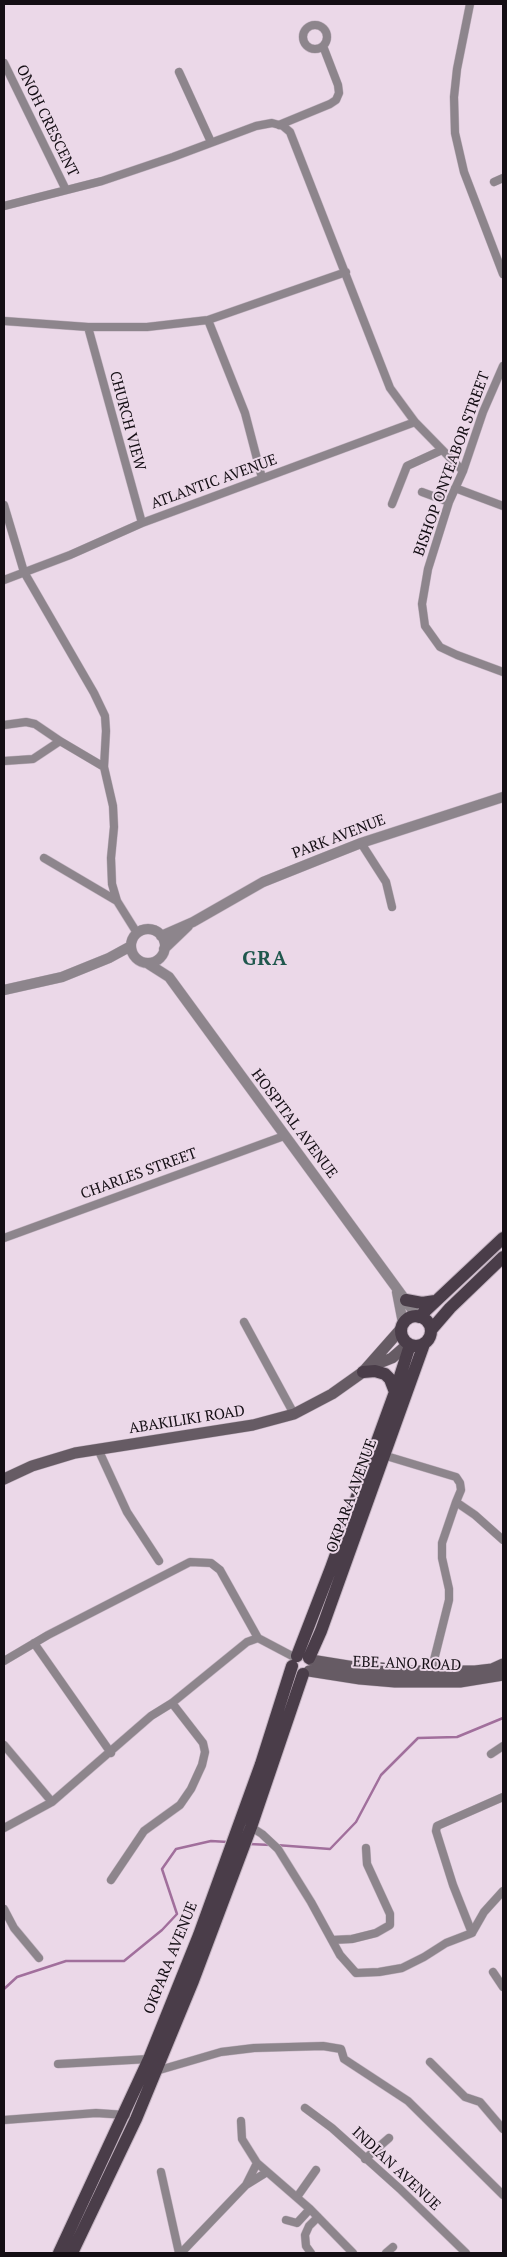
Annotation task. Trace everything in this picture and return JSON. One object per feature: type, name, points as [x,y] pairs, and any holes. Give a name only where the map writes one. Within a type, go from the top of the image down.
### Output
[{"type":"main road","points":[[364,1371],[409,1318],[418,1316],[503,1238]]},
{"type":"main road","points":[[402,1326],[402,1337],[409,1345],[417,1346],[424,1344],[429,1340],[432,1330],[450,1308],[503,1257]]},
{"type":"main road","points":[[406,1300],[422,1303],[434,1301]]},
{"type":"main road","points":[[418,1316],[427,1320],[432,1330]]},
{"type":"main road","name":"OKPARA AVENUE","points":[[367,1484],[383,1455],[424,1344]]},
{"type":"main road","points":[[364,1371],[392,1358],[409,1345]]},
{"type":"main road","name":"OKPARA AVENUE","points":[[72,2245],[124,2114],[144,2082],[156,2071],[193,1981],[241,1836],[302,1663],[321,1630],[409,1345]]},
{"type":"main road","points":[[364,1371],[375,1371],[385,1374],[390,1379],[395,1392]]},
{"type":"main road","name":"ABAKILIKI ROAD","points":[[4,1479],[50,1459],[98,1449],[253,1425],[294,1414],[332,1394],[364,1371]]},
{"type":"main road","name":"EBE-ANO ROAD","points":[[302,1663],[379,1672],[484,1671],[503,1664]]},
{"type":"main road","name":"EBE-ANO ROAD","points":[[302,1663],[344,1677],[395,1682],[460,1682],[503,1675]]},
{"type":"main road","name":"OKPARA AVENUE","points":[[60,2253],[72,2245],[136,2120],[149,2059],[241,1836]]},
{"type":"street","points":[[470,4],[462,38],[456,79],[454,97],[455,133],[464,172],[503,274]]},
{"type":"street","points":[[279,125],[336,100],[339,93],[338,85],[323,46]]},
{"type":"street","name":"ONOH CRESCENT","points":[[4,63],[66,190]]},
{"type":"street","points":[[179,72],[211,142]]},
{"type":"street","points":[[4,206],[102,181],[256,126],[272,123],[279,125],[290,132],[390,388],[415,422],[463,470]]},
{"type":"street","points":[[494,182],[503,178]]},
{"type":"street","points":[[4,321],[88,327],[165,326],[208,320],[346,272]]},
{"type":"street","points":[[208,320],[245,413],[262,478]]},
{"type":"street","name":"CHURCH VIEW","points":[[88,327],[142,523]]},
{"type":"street","name":"BISHOP ONYEABOR STREET","points":[[503,366],[482,412],[463,470],[454,488],[424,589],[423,620],[428,633],[440,647],[457,656],[503,672]]},
{"type":"street","name":"ATLANTIC AVENUE","points":[[4,580],[70,555],[142,523],[415,422]]},
{"type":"street","points":[[392,504],[407,466],[442,450]]},
{"type":"street","points":[[454,488],[503,506]]},
{"type":"street","points":[[422,492],[450,502]]},
{"type":"street","points":[[4,504],[24,572],[94,693],[105,716],[104,767],[113,806],[111,871],[117,901],[137,932]]},
{"type":"street","points":[[4,725],[30,722],[104,767]]},
{"type":"street","points":[[4,761],[33,759],[60,741]]},
{"type":"street","name":"PARK AVENUE","points":[[193,922],[263,882],[361,843],[503,797]]},
{"type":"street","points":[[361,843],[386,882],[392,907]]},
{"type":"street","points":[[44,858],[117,901]]},
{"type":"street","points":[[161,936],[193,922]]},
{"type":"street","points":[[147,963],[157,960],[193,922]]},
{"type":"street","points":[[146,929],[152,930],[161,936],[164,941],[163,952],[169,977],[147,963],[140,961],[132,951],[133,938],[137,932],[146,929]]},
{"type":"street","points":[[4,990],[62,977],[132,951]]},
{"type":"street","name":"HOSPITAL AVENUE","points":[[169,977],[418,1316]]},
{"type":"street","name":"CHARLES STREET","points":[[4,1238],[284,1136]]},
{"type":"street","points":[[397,1288],[402,1326]]},
{"type":"street","points":[[244,1322],[294,1414]]},
{"type":"street","points":[[98,1449],[127,1512],[159,1561]]},
{"type":"street","points":[[383,1455],[456,1477],[460,1483],[460,1490],[442,1543],[442,1558],[449,1589],[449,1600],[430,1672]]},
{"type":"street","points":[[456,1502],[475,1515],[503,1540]]},
{"type":"street","points":[[4,1661],[34,1643],[190,1562],[211,1563],[220,1570],[258,1638],[302,1663]]},
{"type":"street","points":[[4,1828],[52,1802],[111,1753],[151,1716],[172,1703],[242,1645],[258,1638]]},
{"type":"street","points":[[34,1643],[111,1753]]},
{"type":"street","points":[[111,1880],[144,1831],[180,1805],[191,1789],[202,1765],[205,1752],[203,1743],[172,1703]]},
{"type":"street","points":[[4,1745],[52,1802]]},
{"type":"street","points":[[491,1754],[503,1746]]},
{"type":"street","points":[[472,1933],[453,1885],[436,1831],[437,1826],[503,1797]]},
{"type":"street","points":[[241,1836],[270,1840],[278,1849],[345,1963],[352,1971],[360,1974],[402,1968],[446,1943],[472,1933],[484,1912],[503,1892]]},
{"type":"street","points":[[332,1940],[352,1939],[376,1933],[390,1925],[390,1914],[367,1864],[366,1848]]},
{"type":"street","points":[[4,1910],[14,1928],[39,1958]]},
{"type":"street","points":[[494,1972],[503,1988]]},
{"type":"street","points":[[156,2071],[221,2052],[254,2048],[323,2046],[341,2049],[344,2059],[408,2101],[503,2194]]},
{"type":"street","points":[[58,2064],[149,2059]]},
{"type":"street","points":[[430,2062],[465,2097],[480,2102],[503,2129]]},
{"type":"street","name":"INDIAN AVENUE","points":[[305,2108],[332,2128],[400,2189],[466,2253]]},
{"type":"street","points":[[4,2120],[96,2113],[124,2114],[136,2120]]},
{"type":"street","points":[[241,2122],[242,2139],[257,2163],[310,2209],[348,2252]]},
{"type":"street","points":[[365,2159],[389,2138]]},
{"type":"street","points":[[246,2185],[257,2163]]},
{"type":"street","points":[[297,2197],[316,2170]]},
{"type":"street","points":[[161,2172],[180,2253]]},
{"type":"street","points":[[180,2253],[246,2185],[267,2172]]},
{"type":"street","points":[[286,2220],[297,2223],[310,2209]]},
{"type":"street","points":[[311,2253],[306,2246],[305,2235],[309,2226],[318,2217]]},
{"type":"street","points":[[386,2253],[393,2247]]},
{"type":"waterway","points":[[276,1845],[330,1849],[356,1822],[381,1775],[418,1738],[457,1737],[503,1718]]},
{"type":"waterway","points":[[4,1989],[17,1977],[66,1961],[124,1961],[162,1930],[177,1914],[162,1869],[176,1849],[211,1841],[228,1842]]},
{"type":"waterway","points":[[249,1844],[271,1845]]},
{"type":"district","name":"GRA","points":[[265,959]]}]
